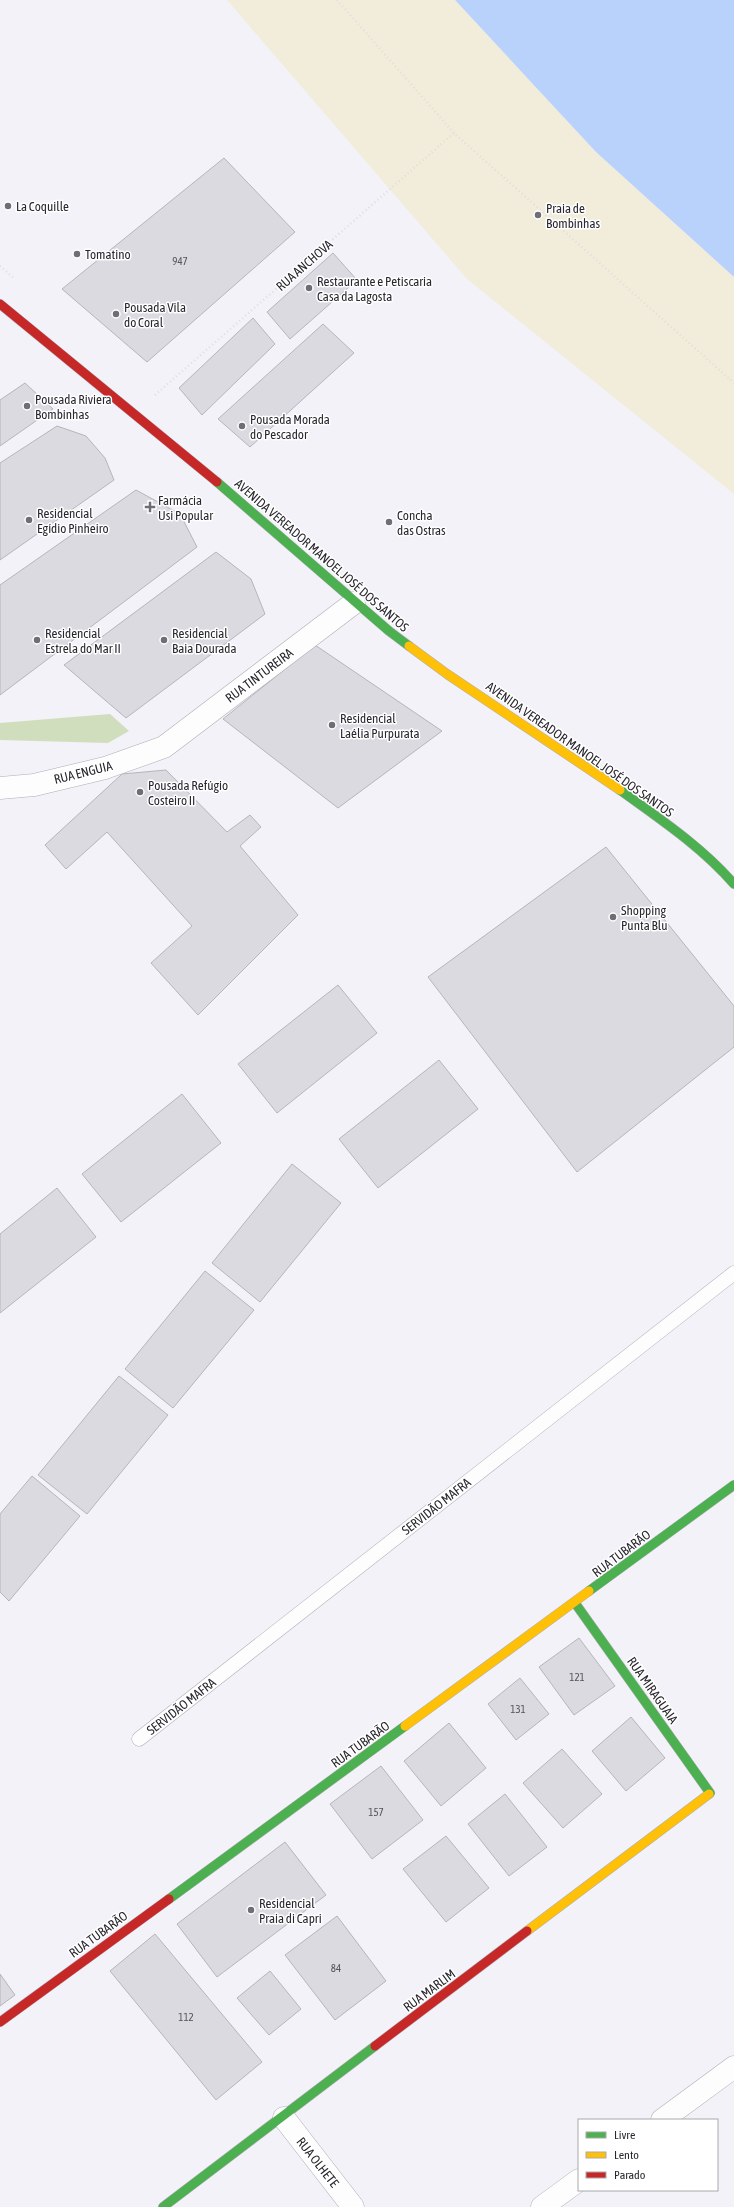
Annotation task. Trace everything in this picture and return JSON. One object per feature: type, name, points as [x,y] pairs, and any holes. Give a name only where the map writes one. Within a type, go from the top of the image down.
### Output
[{"type":"street","name":"AVENIDA VEREADOR MANOEL JOSÉ DOS SANTOS","points":[[0,304],[221,485],[354,603],[389,631],[447,674],[618,789],[681,835],[721,869],[734,884]]},
{"type":"street","name":"RUA TINTUREIRA","points":[[164,747],[354,603]]},
{"type":"street","name":"RUA ENGUIA","points":[[0,788],[34,785],[105,768],[164,747]]},
{"type":"street","name":"RUA TUBARÃO","points":[[0,2022],[575,1603],[734,1485]]},
{"type":"street","name":"RUA MIRAGUAIA","points":[[575,1603],[710,1793]]},
{"type":"street","name":"RUA MARLIM","points":[[163,2207],[284,2118],[710,1793]]},
{"type":"street","points":[[663,2119],[734,2067]]},
{"type":"street","name":"RUA OLHETE","points":[[284,2118],[353,2207]]},
{"type":"street","points":[[542,2207],[578,2181]]},
{"type":"lane","name":"SERVIDÃO MAFRA","points":[[139,1739],[734,1273]]},
{"type":"path","points":[[336,0],[454,133],[734,383]]},
{"type":"path","name":"RUA ANCHOVA","points":[[153,397],[454,133]]},
{"type":"path","points":[[0,266],[18,281]]},
{"type":"green space","points":[[110,714],[129,731],[108,743],[0,740],[0,723]]},
{"type":"sand","name":"Praia de Bombinhas","points":[[227,0],[455,0],[596,152],[734,277],[734,494],[467,279]]},
{"type":"water","points":[[455,0],[734,0],[734,277],[596,152]]},
{"type":"building","points":[[224,158],[295,232],[147,362],[62,289]]},
{"type":"building","points":[[333,253],[357,280],[290,339],[267,312]]},
{"type":"building","points":[[253,318],[275,344],[202,415],[179,388]]},
{"type":"building","points":[[323,324],[354,353],[250,447],[218,419]]},
{"type":"building","points":[[25,383],[53,409],[0,446],[0,400]]},
{"type":"building","name":"Residencial Egídio Pinheiro","points":[[57,426],[86,436],[105,458],[114,480],[0,560],[0,463]]},
{"type":"building","name":"Residencial Estrela do Mar II","points":[[136,490],[180,514],[197,547],[0,695],[0,585]]},
{"type":"building","name":"Residencial Baia Dourada","points":[[216,552],[251,579],[265,614],[126,718],[64,665]]},
{"type":"building","name":"Residencial Laélia Purpurata","points":[[315,645],[442,731],[338,808],[223,719]]},
{"type":"building","points":[[166,770],[227,832],[250,815],[261,827],[240,846],[298,915],[198,1015],[151,963],[192,926],[107,832],[66,869],[45,845],[122,774]]},
{"type":"building","points":[[606,847],[734,1006],[734,1047],[577,1172],[428,977]]},
{"type":"building","points":[[338,985],[377,1033],[277,1113],[238,1064]]},
{"type":"building","points":[[439,1060],[478,1109],[378,1188],[339,1139]]},
{"type":"building","points":[[182,1094],[221,1143],[121,1222],[82,1174]]},
{"type":"building","points":[[292,1164],[341,1203],[260,1302],[212,1263]]},
{"type":"building","points":[[57,1188],[96,1237],[0,1313],[0,1234]]},
{"type":"building","points":[[205,1271],[254,1310],[173,1408],[125,1369]]},
{"type":"building","points":[[119,1376],[168,1415],[87,1514],[38,1475]]},
{"type":"building","points":[[32,1476],[80,1516],[9,1601],[0,1592],[0,1514]]},
{"type":"building","points":[[579,1638],[615,1686],[574,1715],[539,1667]]},
{"type":"building","points":[[520,1678],[549,1714],[516,1740],[488,1704]]},
{"type":"building","points":[[631,1717],[665,1758],[626,1791],[592,1751]]},
{"type":"building","points":[[449,1723],[486,1768],[441,1806],[404,1761]]},
{"type":"building","points":[[562,1749],[602,1794],[563,1828],[523,1783]]},
{"type":"building","points":[[381,1766],[423,1820],[372,1859],[330,1804]]},
{"type":"building","points":[[505,1794],[547,1847],[509,1876],[468,1824]]},
{"type":"building","points":[[446,1836],[489,1888],[446,1922],[403,1869]]},
{"type":"building","name":"Residencial Praia di Capri","points":[[285,1842],[326,1895],[217,1977],[177,1924]]},
{"type":"building","points":[[337,1916],[386,1981],[335,2020],[285,1955]]},
{"type":"building","points":[[155,1934],[262,2062],[216,2100],[110,1971]]},
{"type":"building","points":[[270,1971],[301,2009],[269,2035],[237,1998]]},
{"type":"building","points":[[0,1974],[15,1995],[0,2006]]},
{"type":"traffic: fast","points":[[217,482],[389,631],[409,646]]},
{"type":"traffic: fast","points":[[620,790],[694,846],[734,884]]},
{"type":"traffic: fast","points":[[589,1591],[734,1485]]},
{"type":"traffic: fast","points":[[575,1603],[710,1793],[709,1794]]},
{"type":"traffic: fast","points":[[169,1899],[405,1726]]},
{"type":"traffic: fast","points":[[163,2207],[375,2046]]},
{"type":"traffic: slow","points":[[409,646],[447,674],[620,790]]},
{"type":"traffic: slow","points":[[405,1726],[589,1591]]},
{"type":"traffic: slow","points":[[527,1931],[709,1794]]},
{"type":"traffic: jam","points":[[0,304],[217,482]]},
{"type":"traffic: jam","points":[[0,2022],[169,1899]]},
{"type":"traffic: jam","points":[[375,2046],[527,1931]]},
{"type":"place","name":"La Coquille","points":[[8,206]]},
{"type":"place","name":"Praia de Bombinhas","points":[[538,215]]},
{"type":"place","name":"Tomatino","points":[[77,254]]},
{"type":"place","name":"Restaurante e Petiscaria Casa da Lagosta","points":[[309,288]]},
{"type":"place","name":"Pousada Vila do Coral","points":[[116,314]]},
{"type":"place","name":"Pousada Riviera Bombinhas","points":[[27,406]]},
{"type":"place","name":"Pousada Morada do Pescador","points":[[242,426]]},
{"type":"place","name":"Farmácia Usi Popular","points":[[150,507]]},
{"type":"place","name":"Residencial Egídio Pinheiro","points":[[29,520]]},
{"type":"place","name":"Concha das Ostras","points":[[389,522]]},
{"type":"place","name":"Residencial Estrela do Mar II","points":[[37,640]]},
{"type":"place","name":"Residencial Baia Dourada","points":[[164,640]]},
{"type":"place","name":"Residencial Laélia Purpurata","points":[[332,725]]},
{"type":"place","name":"Pousada Refúgio Costeiro II","points":[[140,792]]},
{"type":"place","name":"Shopping Punta Blu","points":[[613,917]]},
{"type":"place","name":"Residencial Praia di Capri","points":[[251,1910]]}]
